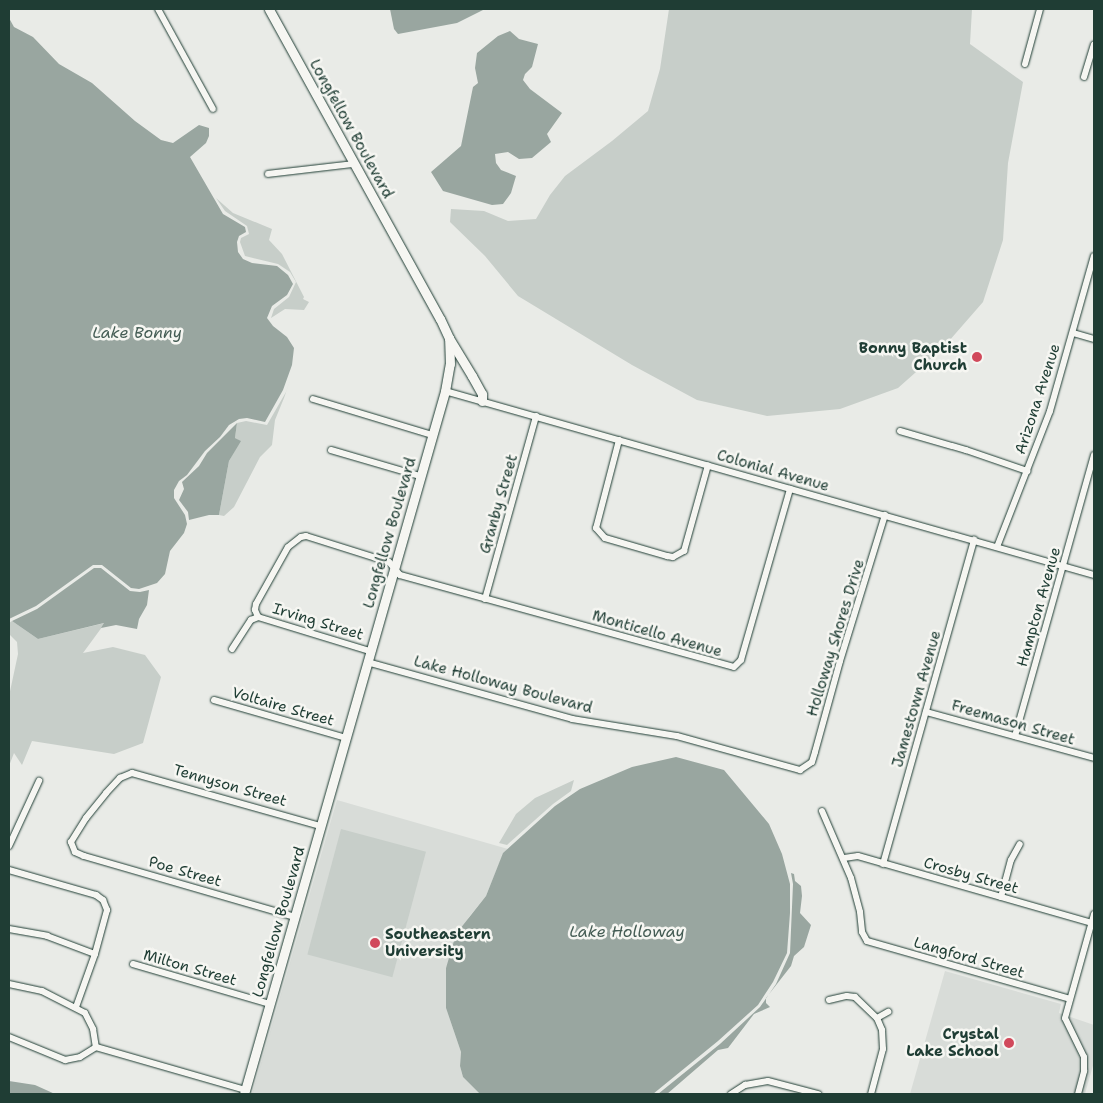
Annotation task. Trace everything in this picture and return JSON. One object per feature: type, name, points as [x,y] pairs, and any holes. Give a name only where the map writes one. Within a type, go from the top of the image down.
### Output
[{"type":"street","points":[[158,9],[213,108]]},
{"type":"street","name":"Longfellow Boulevard","points":[[244,1092],[445,391],[450,364],[449,338],[415,272],[353,164],[269,9]]},
{"type":"street","points":[[1024,64],[1040,9]]},
{"type":"street","points":[[1084,77],[1094,45]]},
{"type":"street","points":[[268,174],[353,164]]},
{"type":"street","name":"Arizona Avenue","points":[[997,547],[1050,410],[1094,256]]},
{"type":"street","points":[[1073,333],[1094,339]]},
{"type":"street","points":[[449,338],[482,394],[482,401]]},
{"type":"street","name":"Colonial Avenue","points":[[445,391],[1094,575]]},
{"type":"street","points":[[313,399],[432,435]]},
{"type":"street","name":"Granby Street","points":[[485,599],[536,416]]},
{"type":"street","points":[[900,431],[966,450],[1027,471]]},
{"type":"street","points":[[619,440],[596,528],[605,538],[667,556],[673,557],[684,550],[708,465]]},
{"type":"street","points":[[331,450],[420,476]]},
{"type":"street","name":"Hampton Avenue","points":[[1015,736],[1094,455]]},
{"type":"street","name":"Monticello Avenue","points":[[258,617],[255,610],[256,604],[288,547],[301,537],[306,536],[389,562],[400,574],[734,667],[741,660],[790,488]]},
{"type":"street","name":"Holloway Shores Drive","points":[[808,766],[815,752],[840,661],[885,516]]},
{"type":"street","name":"Jamestown Avenue","points":[[883,864],[974,540]]},
{"type":"street","points":[[232,649],[251,620],[258,617]]},
{"type":"street","name":"Irving Street","points":[[258,617],[370,651]]},
{"type":"street","name":"Lake Holloway Boulevard","points":[[367,662],[572,720],[677,736],[793,769],[800,770],[808,766]]},
{"type":"street","name":"Voltaire Street","points":[[214,700],[346,738]]},
{"type":"street","name":"Freemason Street","points":[[926,712],[1094,758]]},
{"type":"street","name":"Tennyson Street","points":[[72,847],[73,838],[106,793],[120,778],[132,773],[320,826]]},
{"type":"street","points":[[9,846],[39,781]]},
{"type":"street","points":[[822,811],[844,858]]},
{"type":"street","points":[[1001,897],[1011,860],[1020,844]]},
{"type":"street","name":"Poe Street","points":[[72,847],[75,852],[84,856],[295,916]]},
{"type":"street","name":"Crosby Street","points":[[844,858],[858,856],[1092,923]]},
{"type":"street","name":"Langford Street","points":[[844,858],[857,896],[863,938],[882,946],[1070,999]]},
{"type":"street","points":[[9,870],[96,895],[103,900],[107,910],[95,954],[76,1006]]},
{"type":"street","points":[[1078,1094],[1084,1071],[1084,1057],[1065,1018],[1094,914]]},
{"type":"street","points":[[9,929],[47,936],[95,954]]},
{"type":"street","name":"Milton Street","points":[[133,964],[270,1004]]},
{"type":"street","points":[[9,984],[42,991],[76,1006],[90,1020],[96,1047]]},
{"type":"street","points":[[829,1000],[847,996],[856,997],[878,1018],[882,1030],[883,1049],[871,1094]]},
{"type":"street","points":[[878,1018],[888,1012]]},
{"type":"street","points":[[9,1038],[23,1041],[65,1060],[80,1057],[96,1047],[244,1092]]},
{"type":"street","points":[[731,1094],[745,1085],[768,1081],[793,1091],[818,1094]]},
{"type":"shaded area","points":[[669,9],[972,9],[970,44],[1023,82],[1008,163],[1003,240],[983,302],[942,349],[898,388],[840,409],[767,416],[697,400],[632,365],[518,296],[485,256],[450,222],[451,209],[484,211],[508,221],[536,219],[550,195],[565,176],[648,111],[660,69]]},
{"type":"shaded area","points":[[216,198],[233,213],[272,229],[269,240],[282,254],[304,297],[303,299],[309,302],[304,310],[285,309],[271,318],[274,309],[289,297],[296,282],[290,272],[278,264],[245,256],[240,242],[241,238],[249,234],[247,226],[225,211]]},
{"type":"shaded area","points":[[292,375],[284,398],[275,420],[272,445],[260,457],[234,507],[224,516],[219,515],[229,461],[240,441],[235,438],[237,423],[246,421],[267,425],[286,392]]},
{"type":"shaded area","points":[[12,621],[38,639],[105,623],[83,653],[113,647],[145,655],[161,677],[143,743],[114,754],[32,741],[22,765],[14,753],[9,766],[9,696],[18,654],[17,642],[9,634],[9,623]]},
{"type":"shaded area","points":[[574,780],[571,791],[553,804],[507,845],[499,843],[516,814],[535,798]]},
{"type":"shaded area","name":"Southeastern University","points":[[337,800],[508,849],[503,854],[486,896],[469,917],[446,968],[446,1008],[461,1052],[460,1066],[463,1077],[480,1094],[252,1094]]},
{"type":"shaded area","points":[[341,829],[426,852],[392,977],[307,955]]},
{"type":"shaded area","name":"Crystal Lake School","points":[[945,971],[1061,1004],[1059,1013],[1094,1025],[1094,1062],[1085,1094],[910,1094]]},
{"type":"water","points":[[390,9],[485,9],[457,23],[398,34],[394,29]]},
{"type":"water","name":"Lake Bonny","points":[[9,18],[14,27],[33,37],[59,64],[92,83],[135,121],[161,140],[173,143],[199,125],[209,128],[209,136],[206,143],[190,157],[223,214],[245,227],[246,232],[239,236],[237,242],[238,252],[243,259],[252,263],[277,266],[288,275],[293,284],[287,295],[272,306],[267,318],[273,326],[287,337],[294,348],[292,365],[283,390],[265,422],[247,418],[239,419],[229,425],[220,437],[205,451],[187,475],[179,481],[174,490],[174,498],[185,515],[187,524],[184,533],[170,551],[165,574],[157,583],[139,589],[131,588],[102,565],[93,565],[36,606],[9,619]]},
{"type":"water","points":[[510,31],[519,39],[538,44],[532,67],[525,74],[523,80],[530,89],[562,113],[547,134],[551,142],[532,158],[519,159],[508,152],[495,154],[496,163],[501,170],[516,176],[511,193],[503,204],[492,205],[443,191],[431,172],[461,146],[473,87],[478,83],[475,68],[477,53],[498,36]]},
{"type":"water","points":[[237,423],[235,438],[241,441],[229,461],[219,515],[209,515],[189,520],[188,512],[179,500],[184,489],[182,482],[199,466],[207,453]]},
{"type":"water","points":[[94,568],[101,568],[130,591],[140,592],[149,590],[147,605],[139,619],[137,629],[116,625],[101,628],[104,623],[38,639],[12,621],[37,609]]},
{"type":"water","name":"Lake Holloway","points":[[676,757],[724,770],[769,824],[782,854],[790,884],[790,913],[787,953],[773,982],[758,1005],[718,1041],[653,1094],[480,1094],[463,1077],[460,1066],[461,1052],[446,1008],[446,968],[456,934],[486,896],[503,853],[555,806],[580,789],[632,767]]},
{"type":"water","points":[[791,873],[794,874],[795,881],[801,886],[800,913],[811,925],[804,947],[794,956],[791,966],[768,995],[776,984],[790,953],[793,884]]},
{"type":"water","points":[[766,998],[766,1003],[770,1007],[754,1014],[728,1048],[718,1050],[667,1094],[658,1094],[720,1044],[760,1007]]},
{"type":"water","points":[[9,1081],[35,1085],[55,1094],[9,1094]]},
{"type":"place","name":"Bonny Baptist Church","points":[[977,357]]},
{"type":"place","name":"Southeastern University","points":[[375,943]]},
{"type":"place","name":"Crystal Lake School","points":[[1009,1043]]}]
